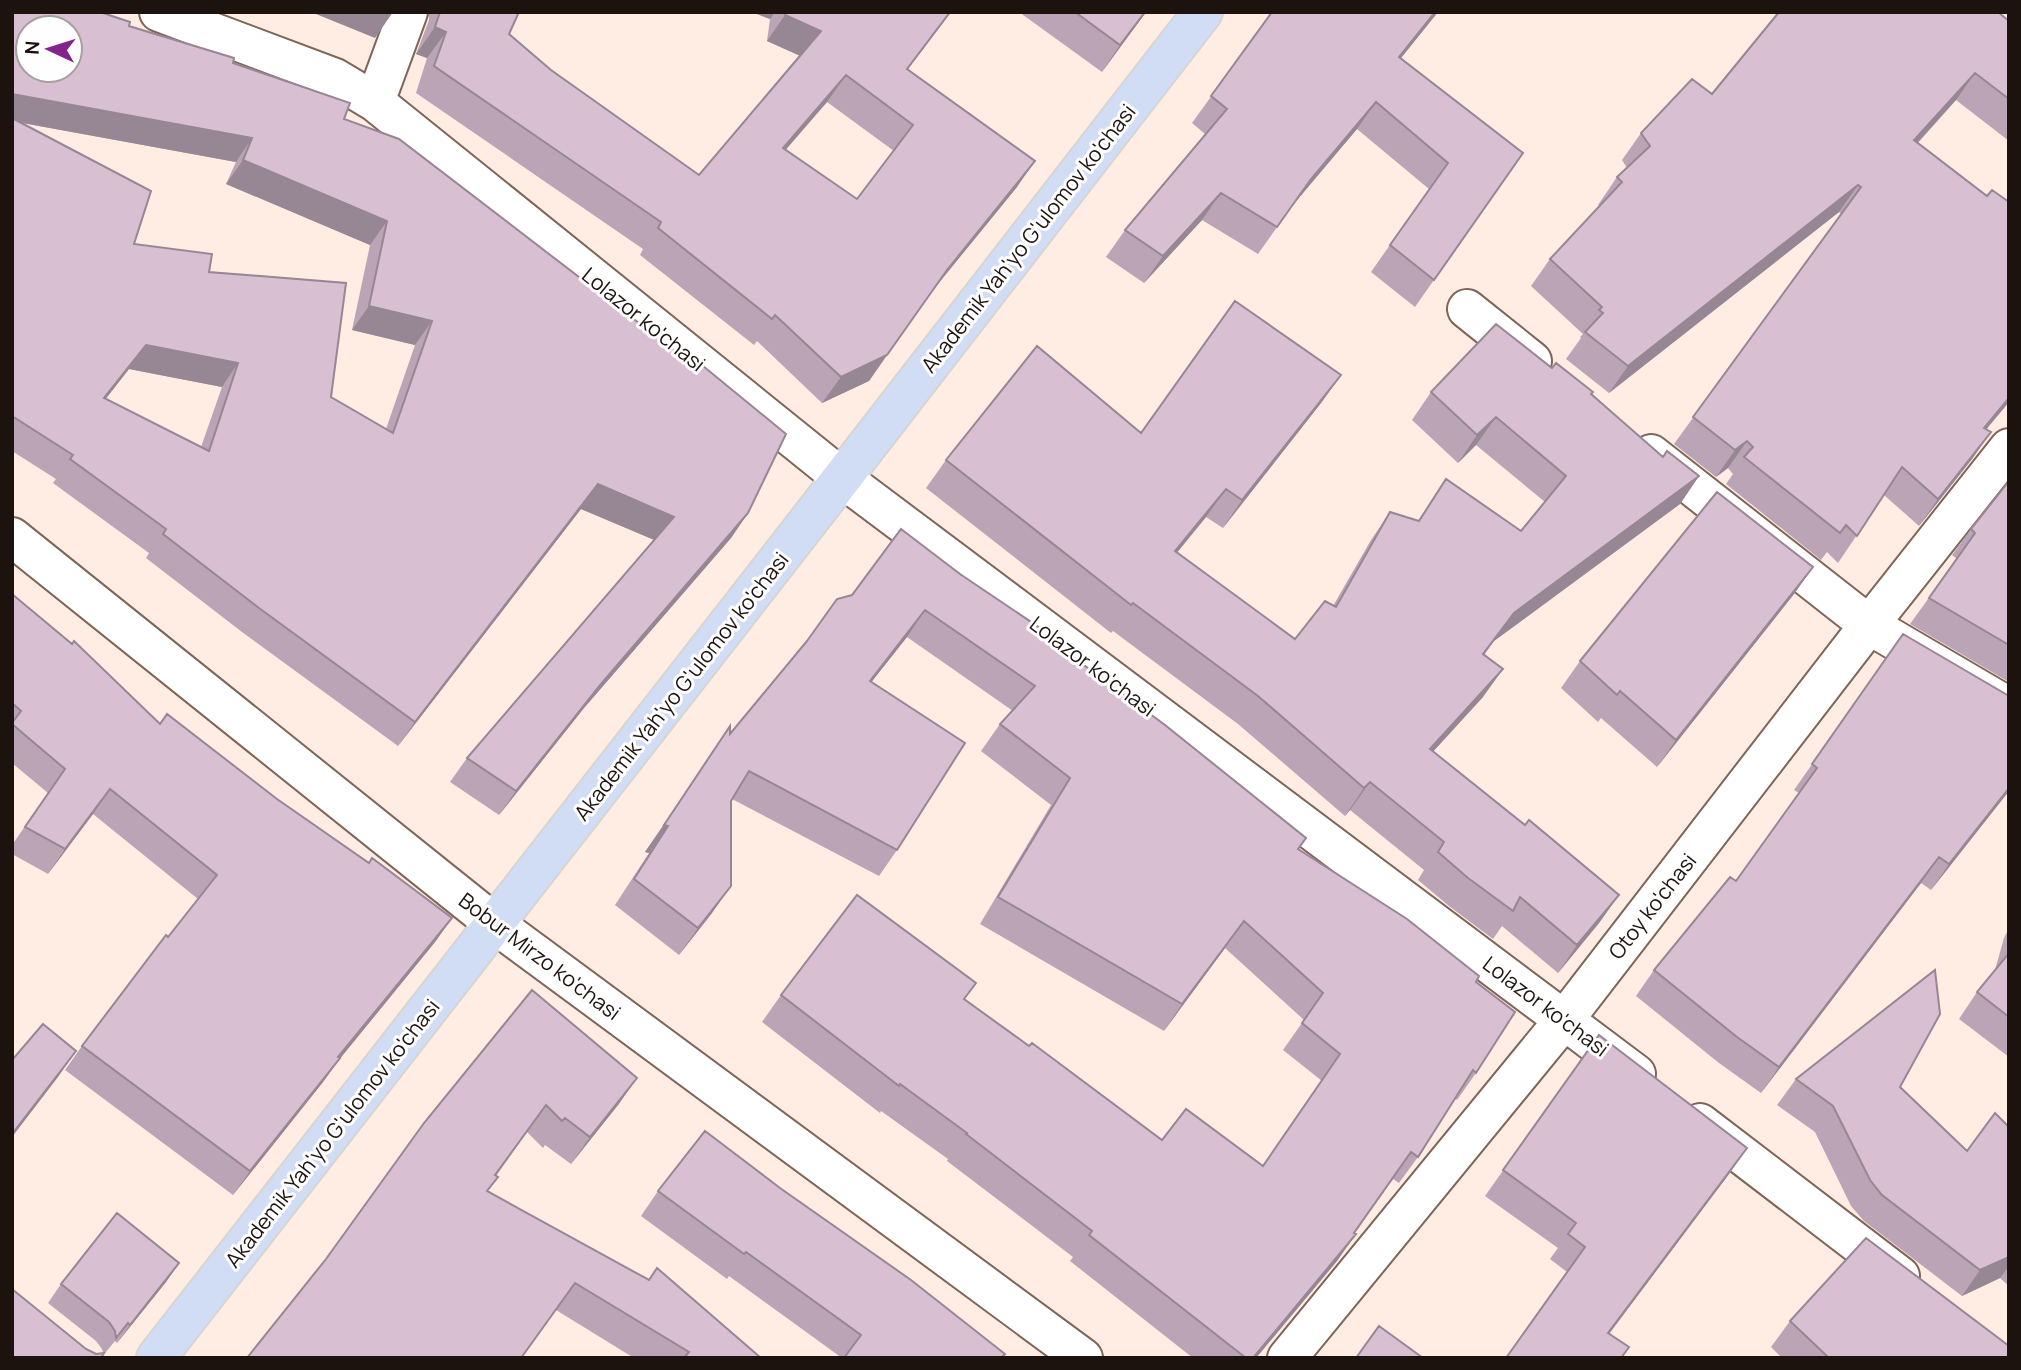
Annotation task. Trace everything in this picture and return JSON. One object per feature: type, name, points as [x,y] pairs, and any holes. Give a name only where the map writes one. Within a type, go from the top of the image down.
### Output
[{"type":"main road","name":"Akademik Yah'yo G'ulomov ko'chasi","points":[[156,1358],[1203,12]]},
{"type":"street","name":"Lolazor ko'chasi","points":[[159,12],[335,78],[375,103],[842,478],[1564,1020],[1930,1299]]},
{"type":"street","points":[[375,103],[408,12]]},
{"type":"street","points":[[1467,309],[1554,377]]},
{"type":"street","points":[[1619,429],[1869,625],[2009,707]]},
{"type":"street","name":"Otoy ko'chasi","points":[[1287,1358],[1564,1020],[2009,448]]},
{"type":"street","name":"Bobur Mirzo ko'chasi","points":[[12,537],[495,924],[1083,1358]]},
{"type":"building","points":[[12,12],[100,12],[130,22],[129,26],[234,58],[233,63],[350,103],[344,119],[399,139],[682,356],[686,352],[786,434],[748,513],[601,684],[516,791],[467,758],[674,517],[598,484],[415,722],[163,534],[166,529],[70,459],[73,455],[12,416],[12,118],[151,191],[134,244],[212,254],[209,272],[346,283],[331,397],[393,433],[432,321],[369,306],[387,221],[243,160],[252,138],[12,94]],"holes":[[[146,345],[238,363],[209,451],[104,398]]]},
{"type":"building","points":[[440,12],[519,12],[509,34],[551,70],[699,175],[821,31],[785,15],[786,12],[950,12],[907,69],[1035,161],[947,270],[887,355],[841,377],[775,315],[772,319],[658,228],[661,222],[434,66],[446,32],[435,27]],"holes":[[[846,75],[913,125],[857,199],[783,148]]]},
{"type":"building","points":[[1075,12],[1145,12],[1120,45]]},
{"type":"building","points":[[1272,12],[1435,12],[1399,57],[1523,153],[1434,280],[1390,245],[1448,163],[1376,102],[1311,179],[1277,227],[1221,193],[1163,256],[1125,230],[1227,109],[1211,96]]},
{"type":"building","points":[[1779,12],[1998,12],[2009,21],[2009,99],[1975,73],[1914,140],[1987,196],[1992,190],[2009,202],[2009,398],[1984,428],[1991,432],[1938,499],[1902,467],[1857,536],[1846,525],[1840,533],[1744,457],[1753,447],[1747,441],[1735,450],[1693,417],[1861,187],[1858,185],[1628,366],[1585,332],[1603,313],[1599,310],[1602,307],[1550,259],[1622,182],[1617,177],[1650,146],[1641,133],[1692,79],[1712,94]]},
{"type":"building","points":[[1235,301],[1341,375],[1242,500],[1226,489],[1175,551],[1295,639],[1325,601],[1336,607],[1390,512],[1419,521],[1446,479],[1521,531],[1566,476],[1496,417],[1477,435],[1431,392],[1496,324],[1552,368],[1556,363],[1593,392],[1591,394],[1663,457],[1667,451],[1699,476],[1514,613],[1483,654],[1503,669],[1430,749],[1525,825],[1529,820],[1619,895],[1577,945],[1520,897],[1513,911],[1468,878],[1438,852],[1444,842],[1370,782],[1364,788],[1258,696],[1133,603],[1131,605],[946,460],[1037,346],[1141,433]]},
{"type":"building","points":[[2009,481],[2009,645],[1929,598],[1975,533],[1971,529]]},
{"type":"building","points":[[1717,492],[1813,567],[1676,740],[1620,691],[1617,695],[1580,661]]},
{"type":"building","points":[[901,529],[960,574],[1040,628],[1038,631],[1165,725],[1306,838],[1298,849],[1407,919],[1479,976],[1476,982],[1515,1012],[1476,1073],[1473,1070],[1418,1157],[1411,1152],[1354,1233],[1356,1234],[1253,1358],[1246,1358],[1089,1235],[1092,1231],[967,1133],[900,1084],[899,1086],[781,995],[857,895],[976,983],[964,999],[1029,1046],[1032,1043],[1162,1140],[1186,1109],[1263,1166],[1340,1054],[1302,1023],[1323,993],[1244,921],[1182,1004],[998,897],[1070,778],[1000,724],[1035,686],[925,610],[870,681],[965,743],[897,850],[749,771],[731,801],[731,886],[698,928],[634,879],[668,826],[664,825],[730,726],[730,734],[807,641],[837,599],[852,595]]},
{"type":"building","points":[[12,594],[72,644],[74,641],[160,724],[167,714],[277,799],[369,863],[372,858],[452,918],[338,1057],[340,1058],[250,1171],[82,1046],[166,935],[168,937],[217,875],[110,789],[65,849],[25,827],[65,769],[12,724],[21,711],[12,703]]},
{"type":"building","points":[[1903,634],[2009,696],[2009,788],[1949,864],[1939,857],[1779,1067],[1654,970],[1730,877],[1736,881],[1817,768],[1812,764]]},
{"type":"building","points":[[2009,953],[2009,1017],[1977,992]]},
{"type":"building","points":[[1935,970],[1940,1014],[1900,1087],[1967,1151],[1995,1113],[2009,1127],[2009,1257],[1980,1270],[1882,1195],[1870,1180],[1833,1106],[1796,1079]]},
{"type":"building","points":[[532,990],[637,1078],[590,1137],[565,1118],[562,1121],[546,1105],[495,1175],[498,1177],[487,1191],[649,1280],[657,1268],[761,1358],[684,1358],[689,1352],[575,1283],[521,1358],[247,1358],[326,1259],[424,1123]]},
{"type":"building","points":[[43,1024],[76,1051],[12,1134],[12,1060]]},
{"type":"building","points":[[1599,1035],[1747,1148],[1608,1333],[1629,1347],[1621,1358],[1506,1358],[1585,1247],[1568,1234],[1576,1223],[1503,1170]]},
{"type":"building","points":[[705,1131],[780,1188],[911,1280],[1005,1354],[1005,1358],[844,1358],[861,1335],[658,1191]]},
{"type":"building","points":[[117,1213],[179,1263],[130,1325],[128,1323],[116,1338],[109,1322],[61,1284]]},
{"type":"building","points":[[1866,1238],[2009,1346],[2009,1358],[1829,1358],[1790,1321]]},
{"type":"building","points":[[12,1289],[86,1349],[96,1354],[104,1353],[101,1358],[12,1358]]},
{"type":"building","points":[[1379,1326],[1423,1358],[1356,1358]]}]
